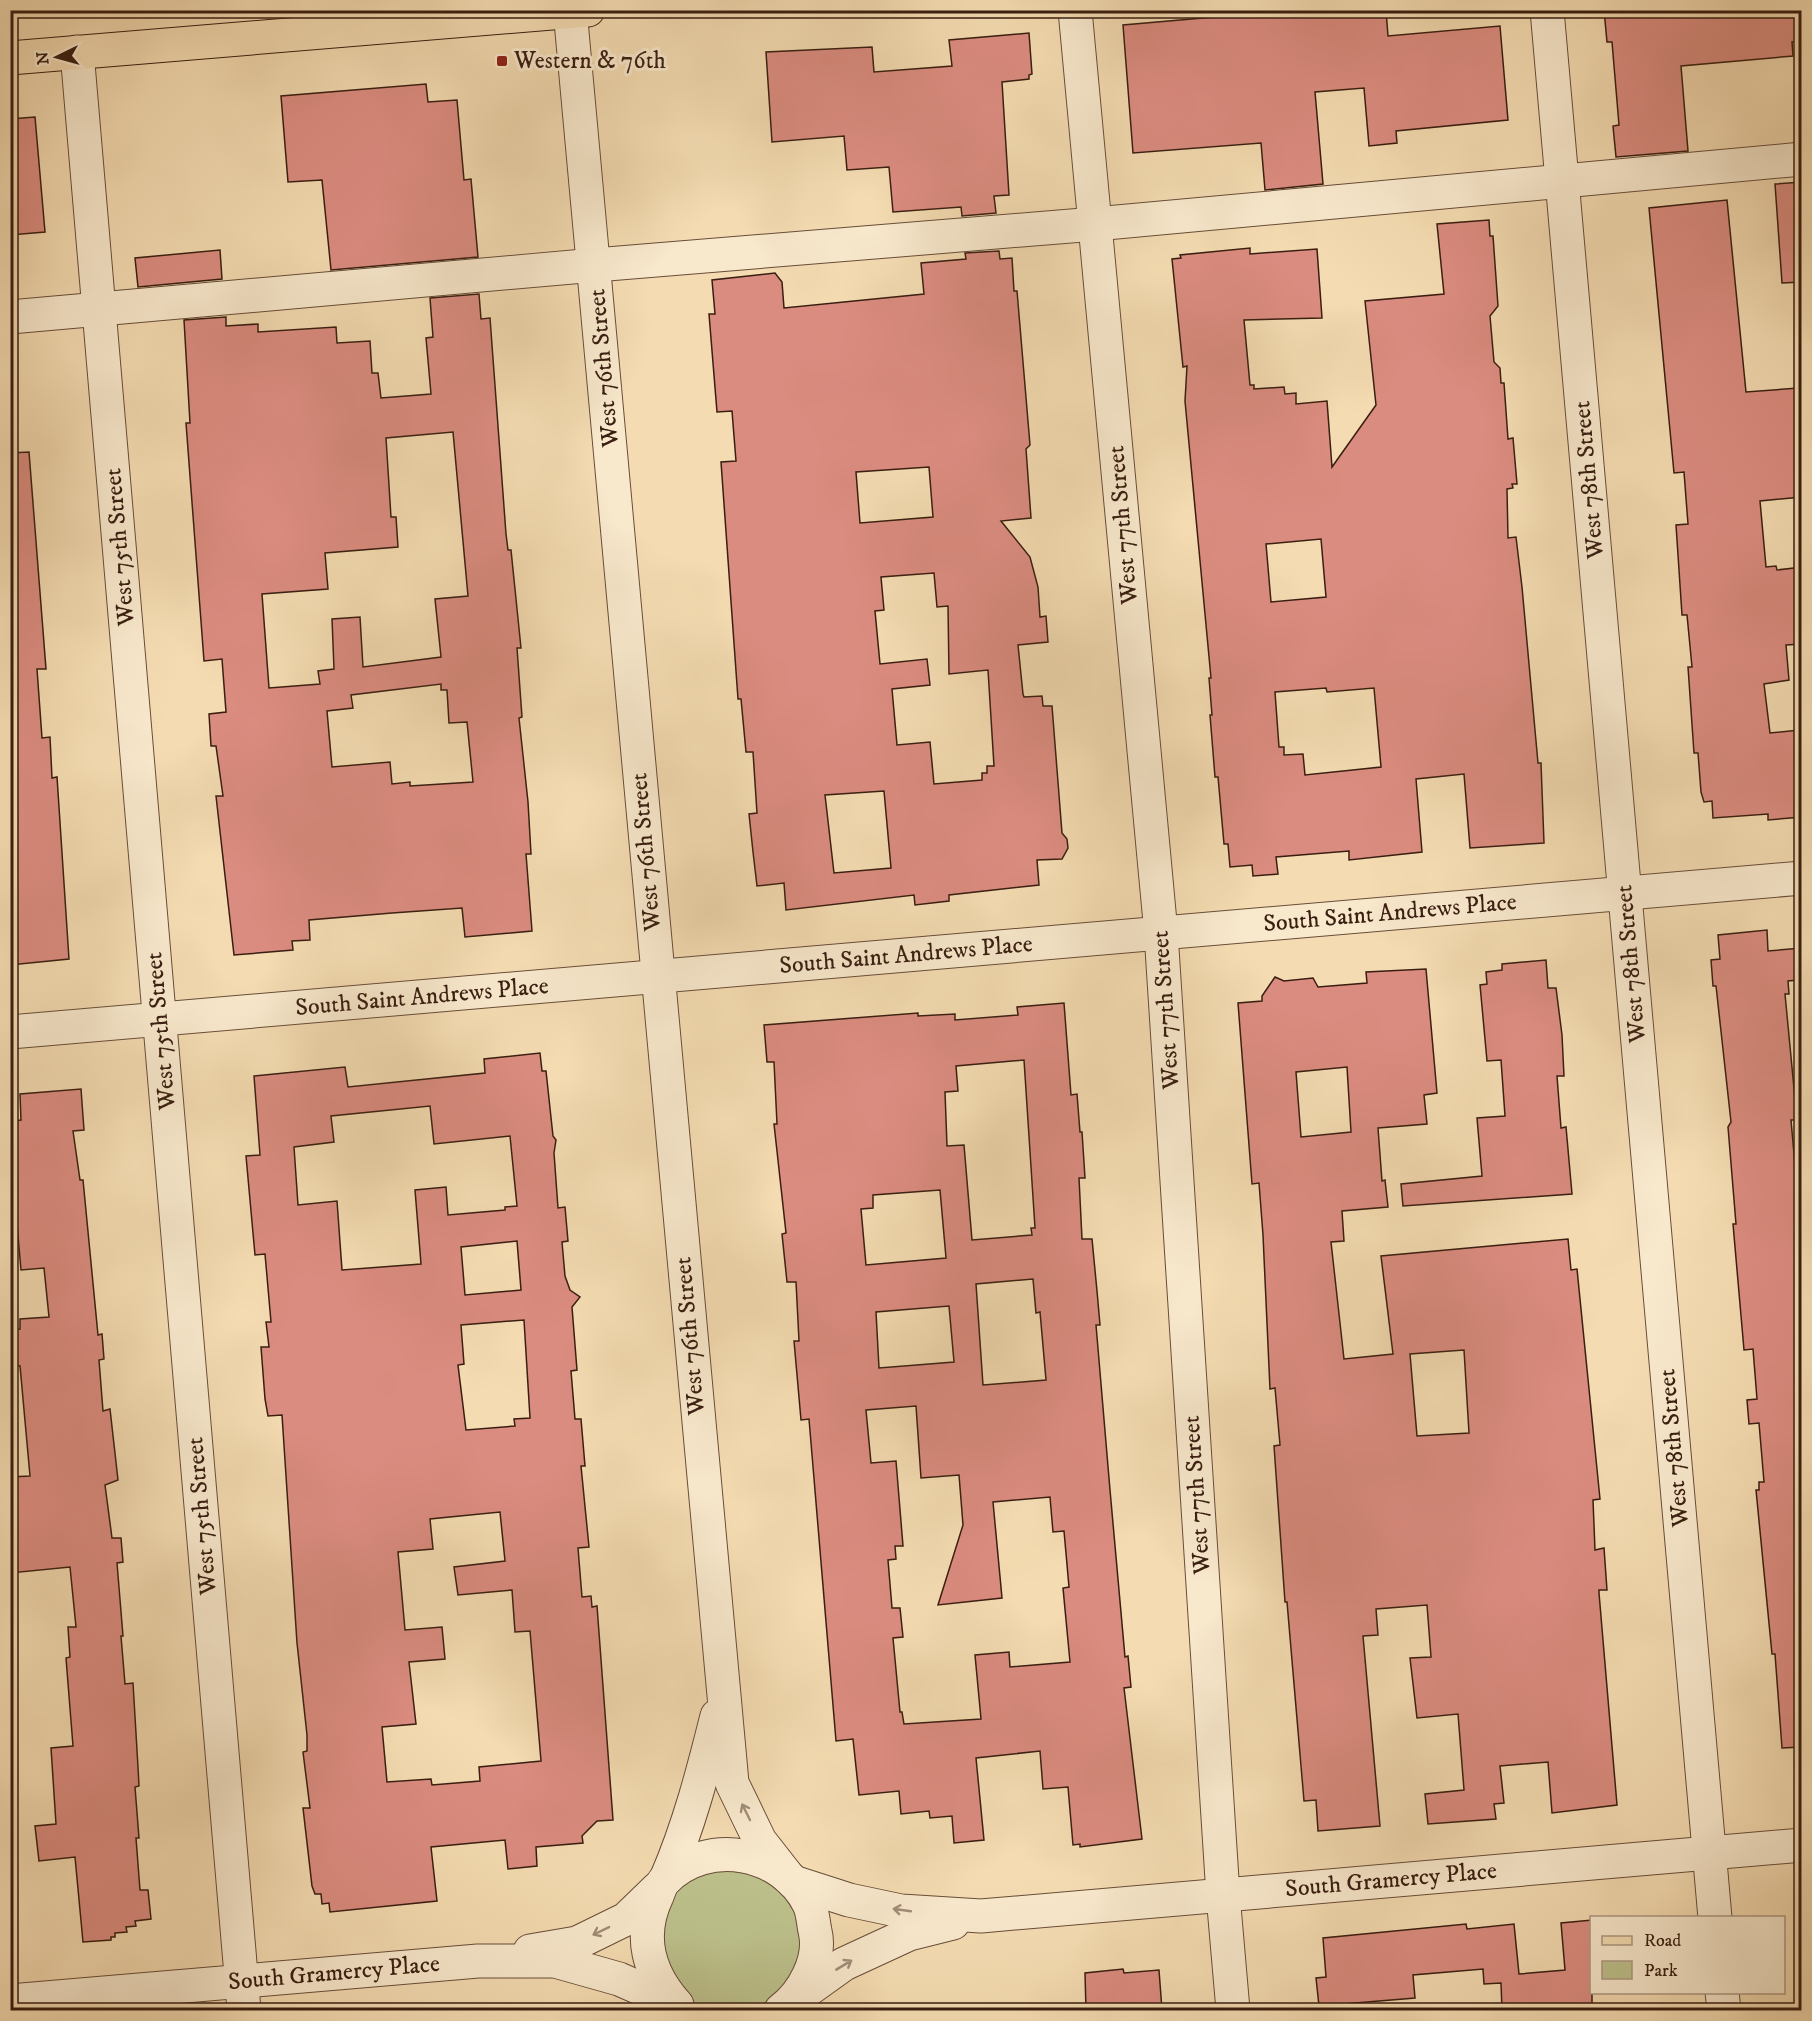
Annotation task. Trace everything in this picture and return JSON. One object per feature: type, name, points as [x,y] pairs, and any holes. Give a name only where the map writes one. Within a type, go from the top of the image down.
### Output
[{"type":"main road","points":[[10,58],[576,11]]},
{"type":"street","name":"West 77th Street","points":[[1075,10],[1161,933],[1223,1895],[1233,2010]]},
{"type":"street","name":"West 78th Street","points":[[1547,10],[1715,1916]]},
{"type":"street","name":"West 76th Street","points":[[576,11],[595,265],[657,976],[732,1783],[760,1841],[809,1905],[817,1936],[810,1974],[790,2005]]},
{"type":"street","name":"West 75th Street","points":[[77,52],[243,1996]]},
{"type":"street","points":[[10,317],[595,265],[1095,224],[1802,159]]},
{"type":"street","name":"South Saint Andrews Place","points":[[10,1032],[1802,878]]},
{"type":"street","name":"West 76th Street","points":[[681,2008],[659,1983],[648,1953],[648,1914],[681,1845],[699,1790],[723,1694]]},
{"type":"street","name":"South Gramercy Place","points":[[791,1880],[849,1900],[901,1911],[981,1916],[1802,1845]]},
{"type":"street","points":[[665,1881],[694,1860],[733,1853],[768,1862],[791,1880]]},
{"type":"street","name":"South Gramercy Place","points":[[10,2001],[243,1996],[478,1961],[577,1943],[626,1919],[665,1881]]},
{"type":"street","name":"South Gramercy Place","points":[[790,2005],[844,1964],[909,1934],[981,1916]]},
{"type":"street","name":"South Gramercy Place","points":[[478,1961],[555,1961],[620,1979],[681,2008]]},
{"type":"street","points":[[1722,1994],[1724,2010]]},
{"type":"green space","points":[[699,1864],[769,1871],[804,1909],[803,1968],[767,2010],[725,2011],[698,2007],[686,2002],[667,1981],[661,1958],[656,1912]]},
{"type":"building","points":[[1296,10],[1386,10],[1388,36],[1500,26],[1508,120],[1396,131],[1397,143],[1369,146],[1364,88],[1315,92],[1323,184],[1265,190],[1261,143],[1133,153],[1123,25]]},
{"type":"building","points":[[1604,10],[1802,10],[1802,41],[1792,42],[1793,56],[1681,66],[1688,151],[1616,157],[1613,126],[1619,125],[1612,42],[1607,42]]},
{"type":"building","points":[[1029,33],[1032,74],[1029,75],[1029,79],[1002,82],[1009,195],[994,196],[996,213],[962,216],[961,207],[893,212],[889,167],[847,170],[844,136],[772,142],[766,52],[872,47],[874,72],[952,66],[949,40]]},
{"type":"building","points":[[426,84],[428,102],[457,100],[464,180],[471,179],[478,257],[331,270],[322,180],[288,182],[281,96]]},
{"type":"building","points":[[35,117],[45,232],[10,235],[10,119]]},
{"type":"building","points":[[1802,182],[1802,282],[1782,283],[1775,184]]},
{"type":"building","points":[[1727,200],[1746,392],[1798,388],[1802,497],[1760,501],[1766,567],[1776,566],[1777,570],[1802,567],[1802,644],[1786,645],[1789,680],[1764,684],[1770,733],[1799,730],[1802,817],[1768,820],[1768,814],[1713,818],[1712,801],[1704,802],[1701,792],[1698,753],[1694,753],[1688,667],[1692,667],[1687,615],[1682,615],[1676,525],[1688,524],[1684,472],[1674,473],[1649,208]]},
{"type":"building","points":[[1489,220],[1490,236],[1493,236],[1498,306],[1490,316],[1494,362],[1500,368],[1501,383],[1504,383],[1508,439],[1513,438],[1517,484],[1512,484],[1513,488],[1507,489],[1508,538],[1516,537],[1522,587],[1538,763],[1541,763],[1544,843],[1470,848],[1464,774],[1416,779],[1422,852],[1349,860],[1349,851],[1276,857],[1278,874],[1253,876],[1252,865],[1230,867],[1228,844],[1224,844],[1218,777],[1215,777],[1210,715],[1212,715],[1209,678],[1211,678],[1185,401],[1187,366],[1183,367],[1172,259],[1181,258],[1180,255],[1250,248],[1250,254],[1317,249],[1322,318],[1244,320],[1250,385],[1254,385],[1254,389],[1284,387],[1285,394],[1296,393],[1296,404],[1327,401],[1332,467],[1376,405],[1365,301],[1444,294],[1437,224]],"holes":[[[1321,539],[1326,597],[1271,602],[1266,544]],[[1326,688],[1327,692],[1374,688],[1381,767],[1305,775],[1303,754],[1284,755],[1284,747],[1279,747],[1275,692]]]},
{"type":"building","points":[[220,250],[222,279],[138,287],[135,258]]},
{"type":"building","points":[[999,251],[1000,259],[1012,258],[1014,291],[1017,291],[1030,445],[1026,449],[1031,518],[1001,521],[1030,557],[1038,587],[1040,617],[1046,616],[1048,642],[1018,645],[1024,697],[1042,696],[1043,706],[1052,706],[1062,833],[1067,839],[1068,848],[1062,859],[1037,860],[1039,885],[949,895],[949,901],[915,905],[914,895],[786,910],[784,883],[757,886],[753,852],[749,814],[757,813],[753,752],[746,752],[741,699],[738,699],[721,462],[736,461],[732,411],[717,412],[709,314],[715,314],[712,280],[775,273],[782,282],[784,308],[924,294],[921,263],[966,259],[965,253]],"holes":[[[929,467],[933,517],[860,523],[856,472]],[[934,573],[937,607],[948,606],[949,674],[988,670],[994,766],[987,766],[987,773],[982,773],[982,780],[934,784],[930,742],[897,745],[892,689],[930,685],[927,659],[880,664],[875,611],[884,610],[881,577]],[[884,791],[891,868],[834,873],[825,795]]]},
{"type":"building","points":[[479,294],[481,319],[490,318],[506,534],[508,550],[511,550],[521,648],[517,648],[522,717],[519,718],[528,802],[531,854],[526,854],[532,931],[465,937],[462,908],[392,913],[309,920],[310,940],[292,941],[293,950],[234,955],[216,796],[223,796],[216,746],[211,746],[209,714],[226,712],[222,659],[204,661],[186,423],[190,423],[184,320],[226,317],[226,326],[258,324],[258,332],[336,327],[337,343],[370,341],[372,373],[378,373],[381,398],[431,394],[426,338],[433,337],[430,298]],"holes":[[[453,432],[468,596],[435,599],[441,657],[363,667],[360,617],[332,619],[334,669],[318,671],[320,684],[269,688],[262,594],[328,589],[325,553],[398,547],[396,517],[391,517],[386,438]],[[441,684],[441,690],[447,690],[449,723],[467,722],[473,782],[410,786],[410,782],[392,784],[390,762],[332,767],[327,711],[353,708],[351,695]]]},
{"type":"building","points":[[29,452],[46,669],[37,669],[42,738],[50,737],[52,778],[57,777],[69,959],[10,965],[10,453]]},
{"type":"building","points":[[1767,930],[1768,951],[1802,948],[1802,976],[1797,976],[1798,980],[1788,981],[1789,994],[1785,994],[1797,1120],[1791,1120],[1797,1188],[1802,1188],[1802,1747],[1782,1748],[1775,1654],[1772,1654],[1756,1490],[1759,1490],[1759,1482],[1764,1482],[1759,1423],[1749,1424],[1747,1400],[1757,1399],[1753,1349],[1744,1350],[1733,1224],[1736,1224],[1728,1127],[1731,1122],[1711,960],[1720,959],[1718,935]]},
{"type":"building","points":[[1546,960],[1548,988],[1556,988],[1562,1035],[1564,1076],[1557,1076],[1561,1128],[1566,1127],[1572,1194],[1403,1206],[1401,1184],[1482,1176],[1477,1118],[1505,1116],[1501,1060],[1487,1061],[1480,985],[1487,984],[1486,972],[1502,970],[1502,964]]},
{"type":"building","points":[[1426,969],[1437,1093],[1424,1095],[1427,1124],[1378,1128],[1382,1181],[1385,1180],[1388,1207],[1342,1211],[1344,1241],[1331,1242],[1344,1359],[1393,1354],[1381,1256],[1568,1239],[1571,1270],[1577,1269],[1600,1499],[1593,1500],[1595,1550],[1604,1548],[1607,1590],[1599,1590],[1599,1593],[1617,1805],[1552,1813],[1548,1762],[1500,1766],[1504,1803],[1494,1804],[1496,1819],[1428,1824],[1425,1794],[1464,1790],[1458,1714],[1417,1718],[1410,1658],[1431,1657],[1427,1605],[1376,1609],[1378,1635],[1363,1636],[1380,1826],[1318,1831],[1316,1800],[1304,1801],[1287,1602],[1285,1602],[1274,1446],[1280,1445],[1275,1388],[1270,1389],[1259,1183],[1252,1184],[1238,1003],[1262,1001],[1262,996],[1275,977],[1284,981],[1313,978],[1318,987],[1367,983],[1366,972]],"holes":[[[1347,1067],[1351,1132],[1301,1137],[1296,1072]],[[1464,1350],[1469,1433],[1417,1436],[1410,1354]]]},
{"type":"building","points":[[1064,1003],[1071,1095],[1077,1094],[1080,1132],[1082,1132],[1085,1178],[1079,1178],[1082,1239],[1092,1239],[1100,1325],[1096,1325],[1110,1490],[1125,1657],[1128,1656],[1131,1687],[1124,1688],[1142,1839],[1080,1847],[1080,1844],[1073,1845],[1068,1787],[1043,1789],[1040,1751],[976,1758],[984,1840],[954,1843],[952,1816],[930,1818],[929,1811],[901,1814],[899,1791],[859,1795],[853,1739],[836,1741],[809,1419],[801,1420],[794,1341],[799,1341],[796,1282],[787,1282],[782,1234],[786,1233],[774,1124],[777,1124],[774,1062],[767,1062],[764,1025],[918,1013],[918,1016],[955,1014],[955,1020],[1018,1015],[1017,1007]],"holes":[[[1024,1060],[1035,1228],[1031,1228],[1032,1235],[972,1240],[964,1145],[947,1146],[945,1092],[958,1091],[956,1066]],[[940,1190],[946,1258],[866,1265],[861,1209],[873,1208],[873,1195]],[[1033,1279],[1036,1313],[1040,1312],[1046,1380],[983,1385],[976,1284]],[[949,1306],[954,1362],[879,1368],[876,1312]],[[916,1406],[921,1478],[959,1475],[963,1525],[938,1605],[1002,1598],[993,1502],[1050,1497],[1053,1532],[1064,1531],[1069,1587],[1063,1588],[1070,1662],[1010,1667],[1009,1652],[975,1655],[981,1719],[904,1724],[902,1712],[900,1712],[893,1638],[903,1637],[900,1608],[892,1608],[888,1560],[896,1559],[895,1546],[903,1546],[896,1461],[871,1463],[866,1410]]]},
{"type":"building","points":[[540,1053],[542,1071],[546,1071],[553,1136],[556,1140],[554,1153],[558,1208],[565,1207],[568,1241],[562,1242],[565,1276],[570,1290],[580,1297],[572,1307],[577,1370],[571,1371],[575,1419],[581,1419],[585,1466],[581,1466],[589,1547],[578,1548],[582,1597],[591,1596],[592,1607],[597,1606],[613,1820],[597,1821],[582,1836],[583,1843],[536,1847],[537,1866],[508,1869],[505,1840],[431,1847],[437,1901],[330,1912],[329,1903],[322,1904],[321,1894],[315,1894],[312,1886],[303,1808],[310,1808],[303,1752],[307,1751],[307,1735],[297,1643],[282,1415],[268,1416],[265,1399],[261,1347],[269,1347],[266,1322],[271,1322],[265,1254],[255,1255],[246,1156],[260,1155],[254,1076],[345,1067],[348,1087],[485,1073],[484,1059]],"holes":[[[430,1106],[434,1144],[510,1136],[517,1206],[505,1207],[505,1210],[448,1215],[446,1187],[415,1190],[421,1264],[342,1270],[337,1201],[298,1205],[294,1147],[334,1142],[331,1116]],[[517,1241],[521,1290],[465,1295],[461,1247]],[[524,1320],[530,1418],[514,1419],[515,1426],[466,1430],[458,1365],[464,1364],[461,1325]],[[500,1512],[505,1561],[454,1567],[458,1595],[512,1590],[515,1632],[530,1631],[541,1761],[479,1767],[480,1781],[432,1785],[431,1779],[387,1782],[382,1727],[416,1724],[409,1662],[445,1659],[442,1627],[405,1630],[398,1552],[433,1549],[430,1519]]]},
{"type":"building","points":[[81,1089],[84,1130],[73,1131],[80,1180],[83,1180],[98,1335],[102,1334],[104,1359],[99,1360],[103,1411],[110,1409],[118,1480],[105,1485],[112,1538],[121,1538],[123,1562],[117,1563],[125,1684],[133,1683],[139,1786],[135,1787],[140,1890],[148,1890],[151,1919],[135,1921],[136,1926],[126,1927],[127,1932],[115,1933],[115,1937],[111,1937],[111,1940],[83,1942],[75,1857],[39,1861],[35,1826],[56,1824],[51,1748],[73,1746],[66,1658],[70,1657],[68,1627],[76,1627],[70,1567],[10,1573],[10,1477],[30,1476],[20,1366],[10,1364],[10,1330],[20,1329],[20,1319],[49,1317],[44,1268],[21,1270],[16,1213],[10,1214],[10,1121],[21,1120],[20,1094]]},
{"type":"building","points":[[1590,1920],[1592,2010],[1502,2010],[1501,1983],[1484,1984],[1483,1969],[1413,1975],[1415,1998],[1319,2006],[1316,1978],[1326,1977],[1323,1938],[1466,1924],[1467,1929],[1514,1924],[1519,1974],[1565,1970],[1561,1923]]},
{"type":"building","points":[[1123,1969],[1124,1973],[1159,1970],[1162,2010],[1086,2010],[1085,1973]]},
{"type":"place","name":"Western & 76th","points":[[502,61]]}]
